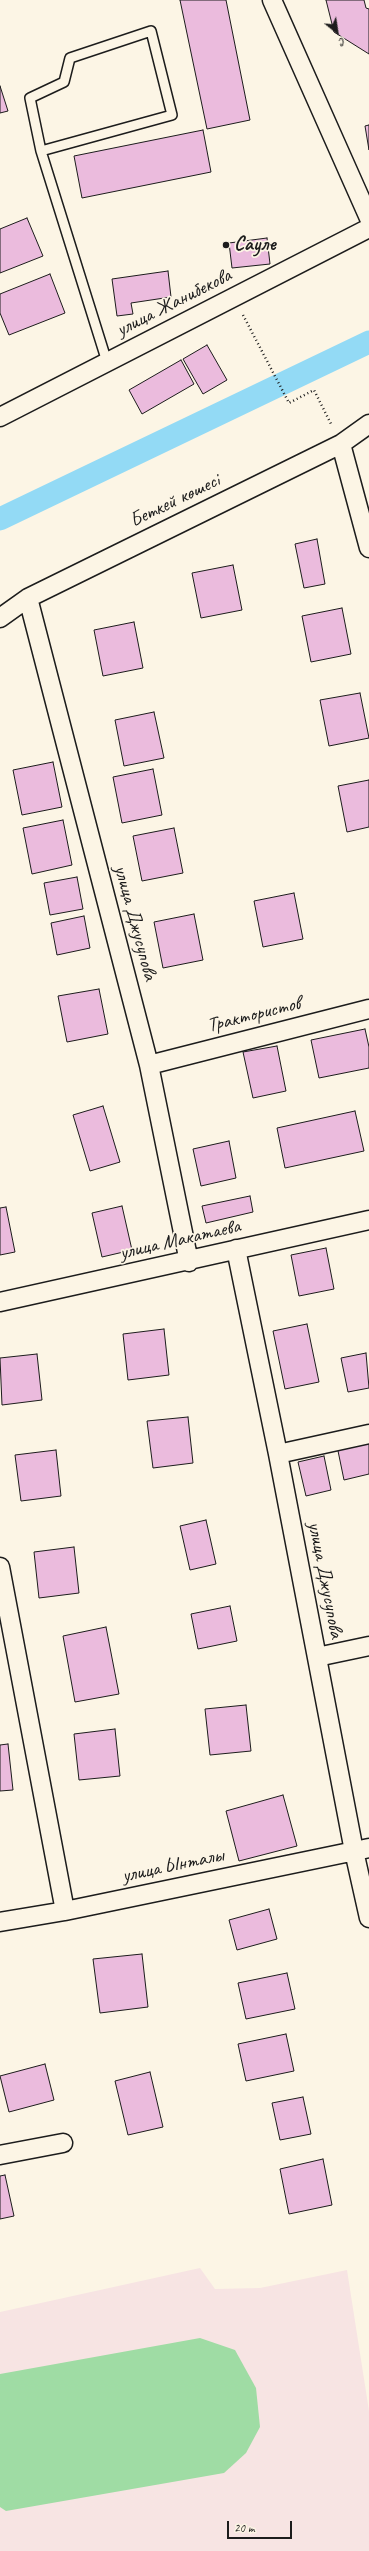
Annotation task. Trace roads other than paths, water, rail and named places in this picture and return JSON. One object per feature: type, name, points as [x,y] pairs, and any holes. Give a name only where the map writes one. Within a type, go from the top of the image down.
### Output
[{"type":"street","points":[[272,0],[369,218]]},
{"type":"street","name":"улица Жанибекова","points":[[0,417],[369,228]]},
{"type":"street","name":"Беткей көшесі","points":[[0,618],[28,598],[341,444],[369,424]]},
{"type":"street","points":[[341,444],[369,548]]},
{"type":"street","name":"улица Джусупова","points":[[28,598],[149,1065],[189,1262]]},
{"type":"street","name":"Трактористов","points":[[149,1065],[369,1009]]},
{"type":"street","name":"улица Макатаева","points":[[0,1302],[189,1262],[236,1249],[369,1220]]},
{"type":"street","name":"улица Джусупова","points":[[236,1249],[278,1454],[317,1657],[361,1850],[369,1918]]},
{"type":"street","points":[[278,1454],[369,1434]]},
{"type":"street","points":[[0,1567],[65,1911]]},
{"type":"street","points":[[317,1657],[369,1646]]},
{"type":"street","name":"улица Ынталы","points":[[0,1922],[65,1911],[361,1850]]},
{"type":"street","points":[[0,2155],[63,2143]]},
{"type":"lane","points":[[41,151],[172,114],[151,31],[70,58],[64,82],[30,98],[41,151],[107,362]]},
{"type":"waterway","points":[[0,519],[369,342]]},
{"type":"place","name":"Сауле","points":[[226,245]]}]
